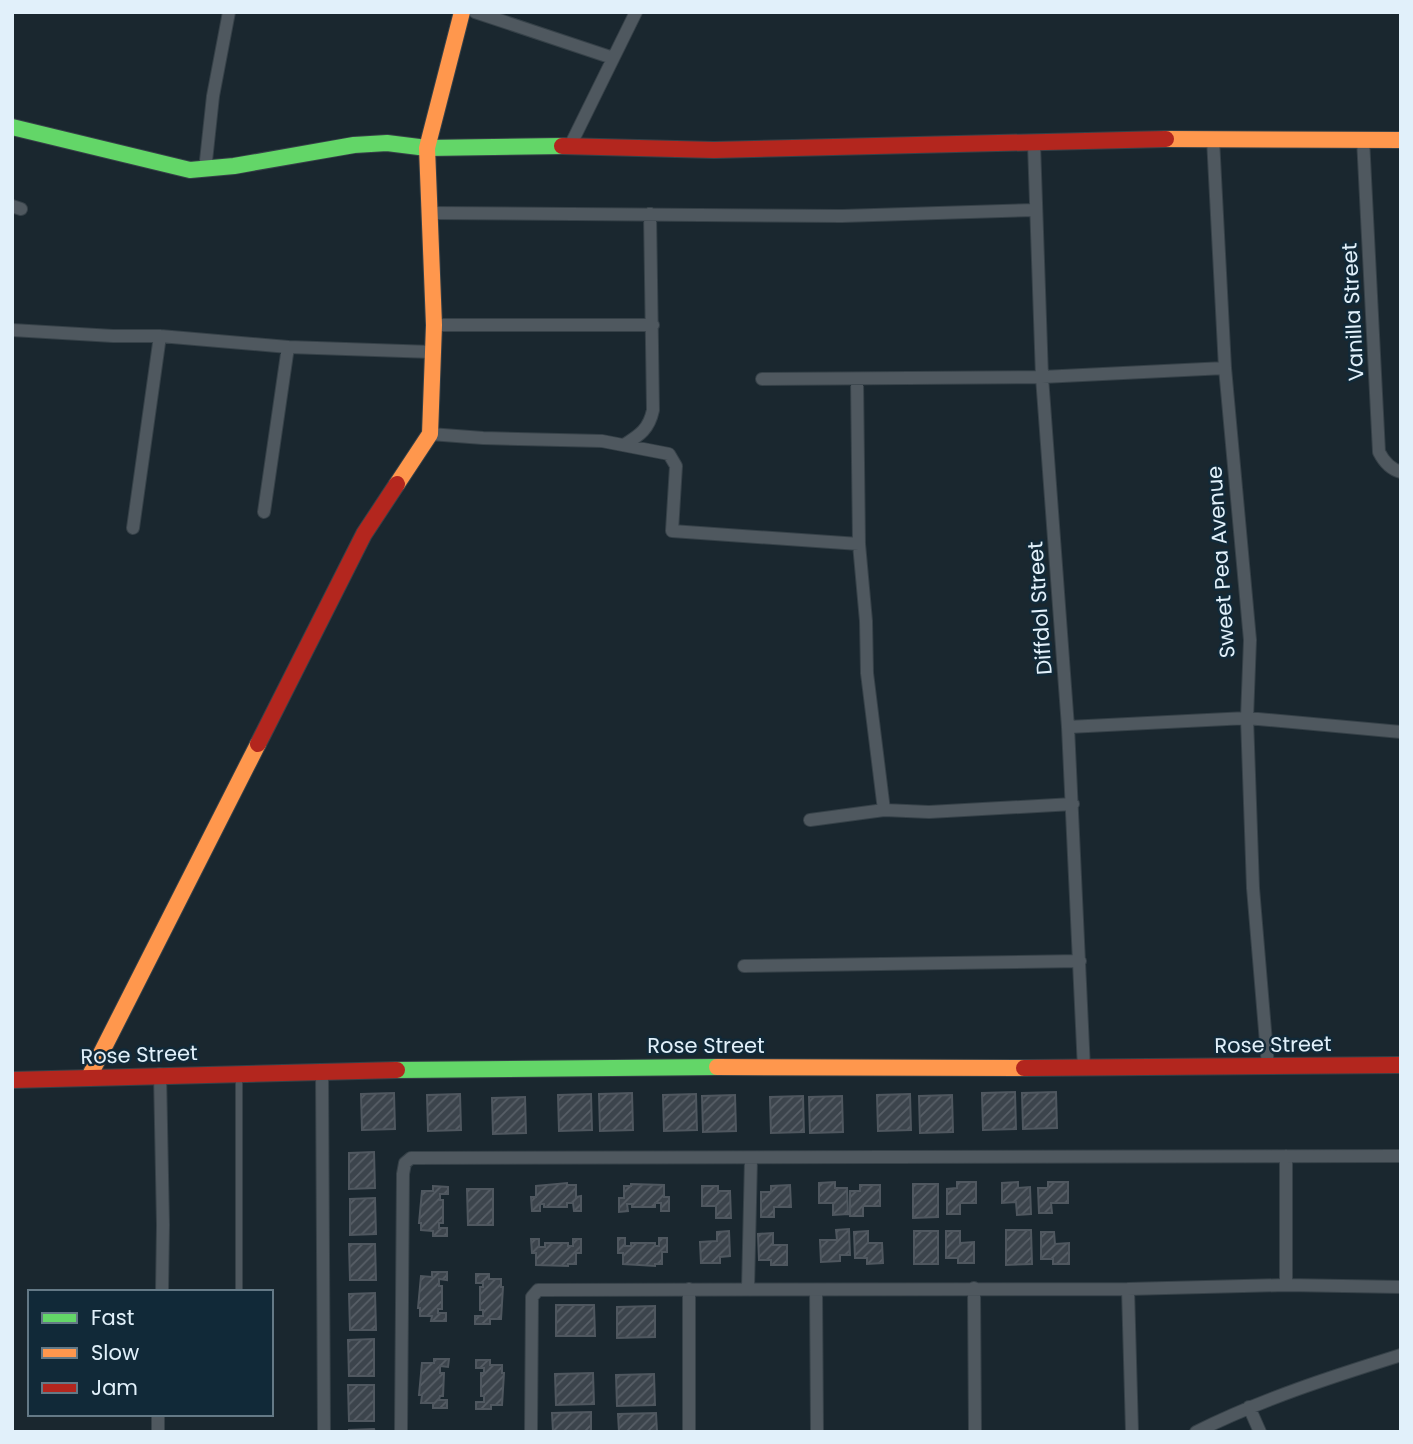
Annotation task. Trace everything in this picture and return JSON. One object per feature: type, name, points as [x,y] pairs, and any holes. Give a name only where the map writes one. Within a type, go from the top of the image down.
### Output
[{"type":"street","points":[[205,170],[213,96],[229,12]]},
{"type":"street","points":[[89,1077],[364,534],[430,434],[434,325],[432,214],[427,148],[462,12]]},
{"type":"street","points":[[475,12],[613,58]]},
{"type":"street","points":[[570,146],[636,12]]},
{"type":"street","points":[[12,127],[190,170],[205,170],[354,145],[387,143],[427,148],[570,146],[714,150],[1034,144],[1112,139],[1401,140]]},
{"type":"street","name":"Sweet Pea Avenue","points":[[1213,139],[1225,368],[1250,640],[1247,718],[1253,888],[1268,1066]]},
{"type":"street","name":"Vanilla Street","points":[[1363,139],[1379,452],[1383,460],[1394,470],[1401,472]]},
{"type":"street","name":"Diffdol Street","points":[[1034,144],[1042,377],[1073,804],[1084,1069]]},
{"type":"street","points":[[432,214],[842,216],[1036,210]]},
{"type":"street","points":[[624,445],[643,433],[650,423],[653,410],[650,214]]},
{"type":"street","points":[[434,325],[653,325]]},
{"type":"street","points":[[12,330],[79,335],[160,336],[288,347],[432,352]]},
{"type":"street","points":[[133,528],[160,336]]},
{"type":"street","points":[[264,512],[288,347]]},
{"type":"street","points":[[762,379],[1042,377],[1225,368]]},
{"type":"street","points":[[857,379],[859,544],[866,621],[867,673],[884,810]]},
{"type":"street","points":[[430,434],[602,442],[669,454],[676,466],[672,531],[859,544]]},
{"type":"street","points":[[1068,727],[1247,718],[1401,733]]},
{"type":"street","points":[[810,820],[884,810],[929,812],[1073,804]]},
{"type":"street","points":[[744,966],[1080,961]]},
{"type":"street","name":"Rose Street","points":[[12,1080],[160,1074],[478,1068],[839,1066],[1084,1069],[1401,1065]]},
{"type":"street","points":[[322,1072],[324,1432]]},
{"type":"street","points":[[160,1074],[162,1290]]},
{"type":"street","points":[[1286,1156],[1286,1285]]},
{"type":"street","points":[[401,1432],[403,1174],[407,1160],[1401,1156]]},
{"type":"street","points":[[748,1289],[751,1159]]},
{"type":"street","points":[[531,1432],[532,1306],[534,1292],[551,1289],[1128,1289],[1286,1285],[1401,1287]]},
{"type":"street","points":[[974,1288],[975,1432]]},
{"type":"street","points":[[689,1289],[689,1432]]},
{"type":"street","points":[[1128,1289],[1132,1432]]},
{"type":"street","points":[[817,1290],[817,1432]]},
{"type":"street","points":[[1196,1432],[1297,1388],[1401,1355]]},
{"type":"street","points":[[1249,1407],[1261,1432]]},
{"type":"lane","points":[[239,1073],[239,1290]]},
{"type":"building","points":[[1015,1092],[1016,1129],[983,1130],[982,1093]]},
{"type":"building","points":[[1056,1092],[1057,1128],[1023,1129],[1022,1093]]},
{"type":"building","points":[[394,1093],[395,1129],[362,1130],[361,1094]]},
{"type":"building","points":[[632,1093],[633,1130],[600,1131],[599,1094]]},
{"type":"building","points":[[460,1094],[461,1130],[428,1131],[427,1095]]},
{"type":"building","points":[[591,1094],[592,1130],[559,1131],[558,1095]]},
{"type":"building","points":[[696,1094],[697,1130],[664,1131],[663,1095]]},
{"type":"building","points":[[910,1094],[911,1130],[878,1131],[877,1095]]},
{"type":"building","points":[[735,1095],[736,1131],[703,1132],[702,1096]]},
{"type":"building","points":[[952,1095],[953,1132],[920,1133],[919,1096]]},
{"type":"building","points":[[803,1096],[804,1132],[771,1133],[770,1097]]},
{"type":"building","points":[[842,1096],[843,1132],[810,1133],[809,1097]]},
{"type":"building","points":[[525,1097],[526,1133],[493,1134],[492,1098]]},
{"type":"building","points":[[374,1152],[375,1188],[349,1189],[349,1153]]},
{"type":"building","points":[[835,1182],[835,1188],[847,1188],[848,1214],[833,1215],[833,1203],[819,1203],[819,1183]]},
{"type":"building","points":[[957,1182],[976,1182],[976,1203],[960,1203],[960,1214],[947,1214],[947,1189],[957,1188]]},
{"type":"building","points":[[1018,1182],[1018,1188],[1030,1187],[1031,1214],[1017,1215],[1016,1202],[1002,1203],[1002,1183]]},
{"type":"building","points":[[1048,1182],[1068,1182],[1068,1203],[1051,1203],[1052,1213],[1039,1213],[1038,1188],[1048,1188]]},
{"type":"building","points":[[567,1183],[576,1185],[576,1197],[581,1196],[581,1211],[574,1211],[573,1203],[567,1203],[567,1207],[544,1207],[544,1204],[540,1204],[540,1211],[532,1211],[531,1197],[536,1197],[536,1186]]},
{"type":"building","points":[[913,1184],[938,1184],[938,1217],[913,1218]]},
{"type":"building","points":[[664,1185],[664,1197],[669,1197],[669,1211],[661,1211],[661,1203],[655,1203],[655,1207],[632,1207],[632,1204],[627,1204],[628,1211],[619,1212],[619,1198],[624,1198],[624,1186]]},
{"type":"building","points":[[790,1185],[791,1207],[774,1207],[774,1217],[761,1217],[761,1192],[771,1192],[771,1186]]},
{"type":"building","points":[[860,1185],[880,1185],[880,1206],[863,1206],[863,1216],[850,1216],[850,1191],[860,1191]]},
{"type":"building","points":[[433,1186],[448,1187],[448,1194],[440,1194],[440,1200],[443,1200],[443,1223],[439,1223],[439,1228],[447,1228],[447,1236],[433,1236],[433,1231],[421,1230],[419,1223],[422,1191],[433,1191]]},
{"type":"building","points":[[702,1186],[718,1186],[718,1191],[730,1191],[731,1218],[716,1218],[716,1206],[702,1206]]},
{"type":"building","points":[[467,1189],[493,1189],[493,1225],[468,1225]]},
{"type":"building","points":[[375,1198],[376,1234],[350,1235],[350,1199]]},
{"type":"building","points":[[849,1229],[850,1255],[840,1255],[840,1261],[821,1262],[820,1240],[837,1240],[836,1230]]},
{"type":"building","points":[[1006,1230],[1031,1230],[1032,1264],[1006,1265]]},
{"type":"building","points":[[729,1231],[730,1256],[720,1257],[720,1263],[701,1263],[700,1242],[717,1241],[717,1232]]},
{"type":"building","points":[[868,1231],[868,1243],[882,1243],[883,1263],[867,1264],[867,1258],[855,1258],[854,1232]]},
{"type":"building","points":[[914,1231],[938,1231],[938,1264],[914,1264]]},
{"type":"building","points":[[946,1231],[960,1231],[960,1243],[974,1242],[974,1263],[958,1263],[958,1258],[946,1258]]},
{"type":"building","points":[[1041,1232],[1054,1232],[1055,1244],[1069,1243],[1069,1264],[1053,1264],[1053,1259],[1041,1259]]},
{"type":"building","points":[[773,1233],[773,1245],[787,1245],[787,1265],[771,1265],[771,1260],[759,1260],[758,1234]]},
{"type":"building","points":[[618,1238],[625,1238],[625,1246],[631,1246],[631,1243],[655,1243],[655,1246],[659,1246],[659,1238],[667,1238],[667,1252],[662,1252],[662,1264],[623,1264],[623,1253],[618,1253]]},
{"type":"building","points":[[531,1239],[539,1239],[539,1247],[545,1247],[545,1243],[568,1243],[568,1246],[573,1246],[573,1239],[581,1239],[581,1253],[576,1253],[576,1264],[536,1265],[536,1253],[532,1253]]},
{"type":"building","points":[[349,1244],[375,1244],[376,1280],[350,1280]]},
{"type":"building","points":[[432,1272],[447,1272],[447,1280],[439,1279],[439,1286],[442,1286],[442,1309],[438,1309],[438,1313],[446,1313],[446,1321],[431,1321],[432,1316],[420,1316],[418,1308],[421,1276],[432,1277]]},
{"type":"building","points":[[476,1274],[489,1274],[489,1279],[501,1279],[501,1319],[490,1319],[490,1324],[475,1324],[475,1316],[483,1316],[483,1310],[480,1310],[480,1287],[483,1287],[483,1283],[476,1283]]},
{"type":"building","points":[[375,1293],[376,1330],[350,1330],[349,1294]]},
{"type":"building","points":[[556,1305],[594,1305],[595,1336],[556,1336]]},
{"type":"building","points":[[655,1306],[655,1337],[617,1338],[617,1307]]},
{"type":"building","points":[[374,1339],[374,1376],[349,1376],[348,1340]]},
{"type":"building","points":[[434,1359],[449,1359],[448,1367],[440,1366],[440,1373],[444,1373],[443,1396],[440,1396],[439,1400],[447,1400],[447,1408],[433,1408],[433,1403],[421,1403],[422,1395],[419,1395],[422,1363],[434,1363]]},
{"type":"building","points":[[476,1360],[490,1360],[490,1365],[502,1365],[502,1405],[491,1405],[491,1409],[476,1409],[476,1402],[484,1402],[484,1396],[481,1396],[481,1373],[484,1373],[484,1368],[476,1368]]},
{"type":"building","points":[[593,1373],[594,1404],[556,1405],[555,1374]]},
{"type":"building","points":[[654,1374],[655,1405],[617,1406],[616,1375]]},
{"type":"building","points":[[348,1385],[374,1385],[374,1421],[349,1421]]},
{"type":"building","points":[[591,1412],[591,1432],[553,1432],[552,1413]]},
{"type":"building","points":[[656,1413],[657,1432],[619,1432],[618,1414]]},
{"type":"building","points":[[374,1429],[375,1432],[349,1432],[349,1430]]},
{"type":"traffic: fast","points":[[12,127],[190,170],[234,166],[354,145],[387,143],[427,148],[562,146]]},
{"type":"traffic: fast","points":[[397,1070],[717,1067]]},
{"type":"traffic: slow","points":[[397,484],[430,434],[434,325],[427,148],[462,12]]},
{"type":"traffic: slow","points":[[1166,139],[1401,140]]},
{"type":"traffic: slow","points":[[89,1077],[258,744]]},
{"type":"traffic: slow","points":[[717,1067],[1024,1068]]},
{"type":"traffic: jam","points":[[562,146],[714,150],[1166,139]]},
{"type":"traffic: jam","points":[[258,744],[364,534],[397,484]]},
{"type":"traffic: jam","points":[[1024,1068],[1401,1065]]},
{"type":"traffic: jam","points":[[12,1080],[397,1070]]}]
